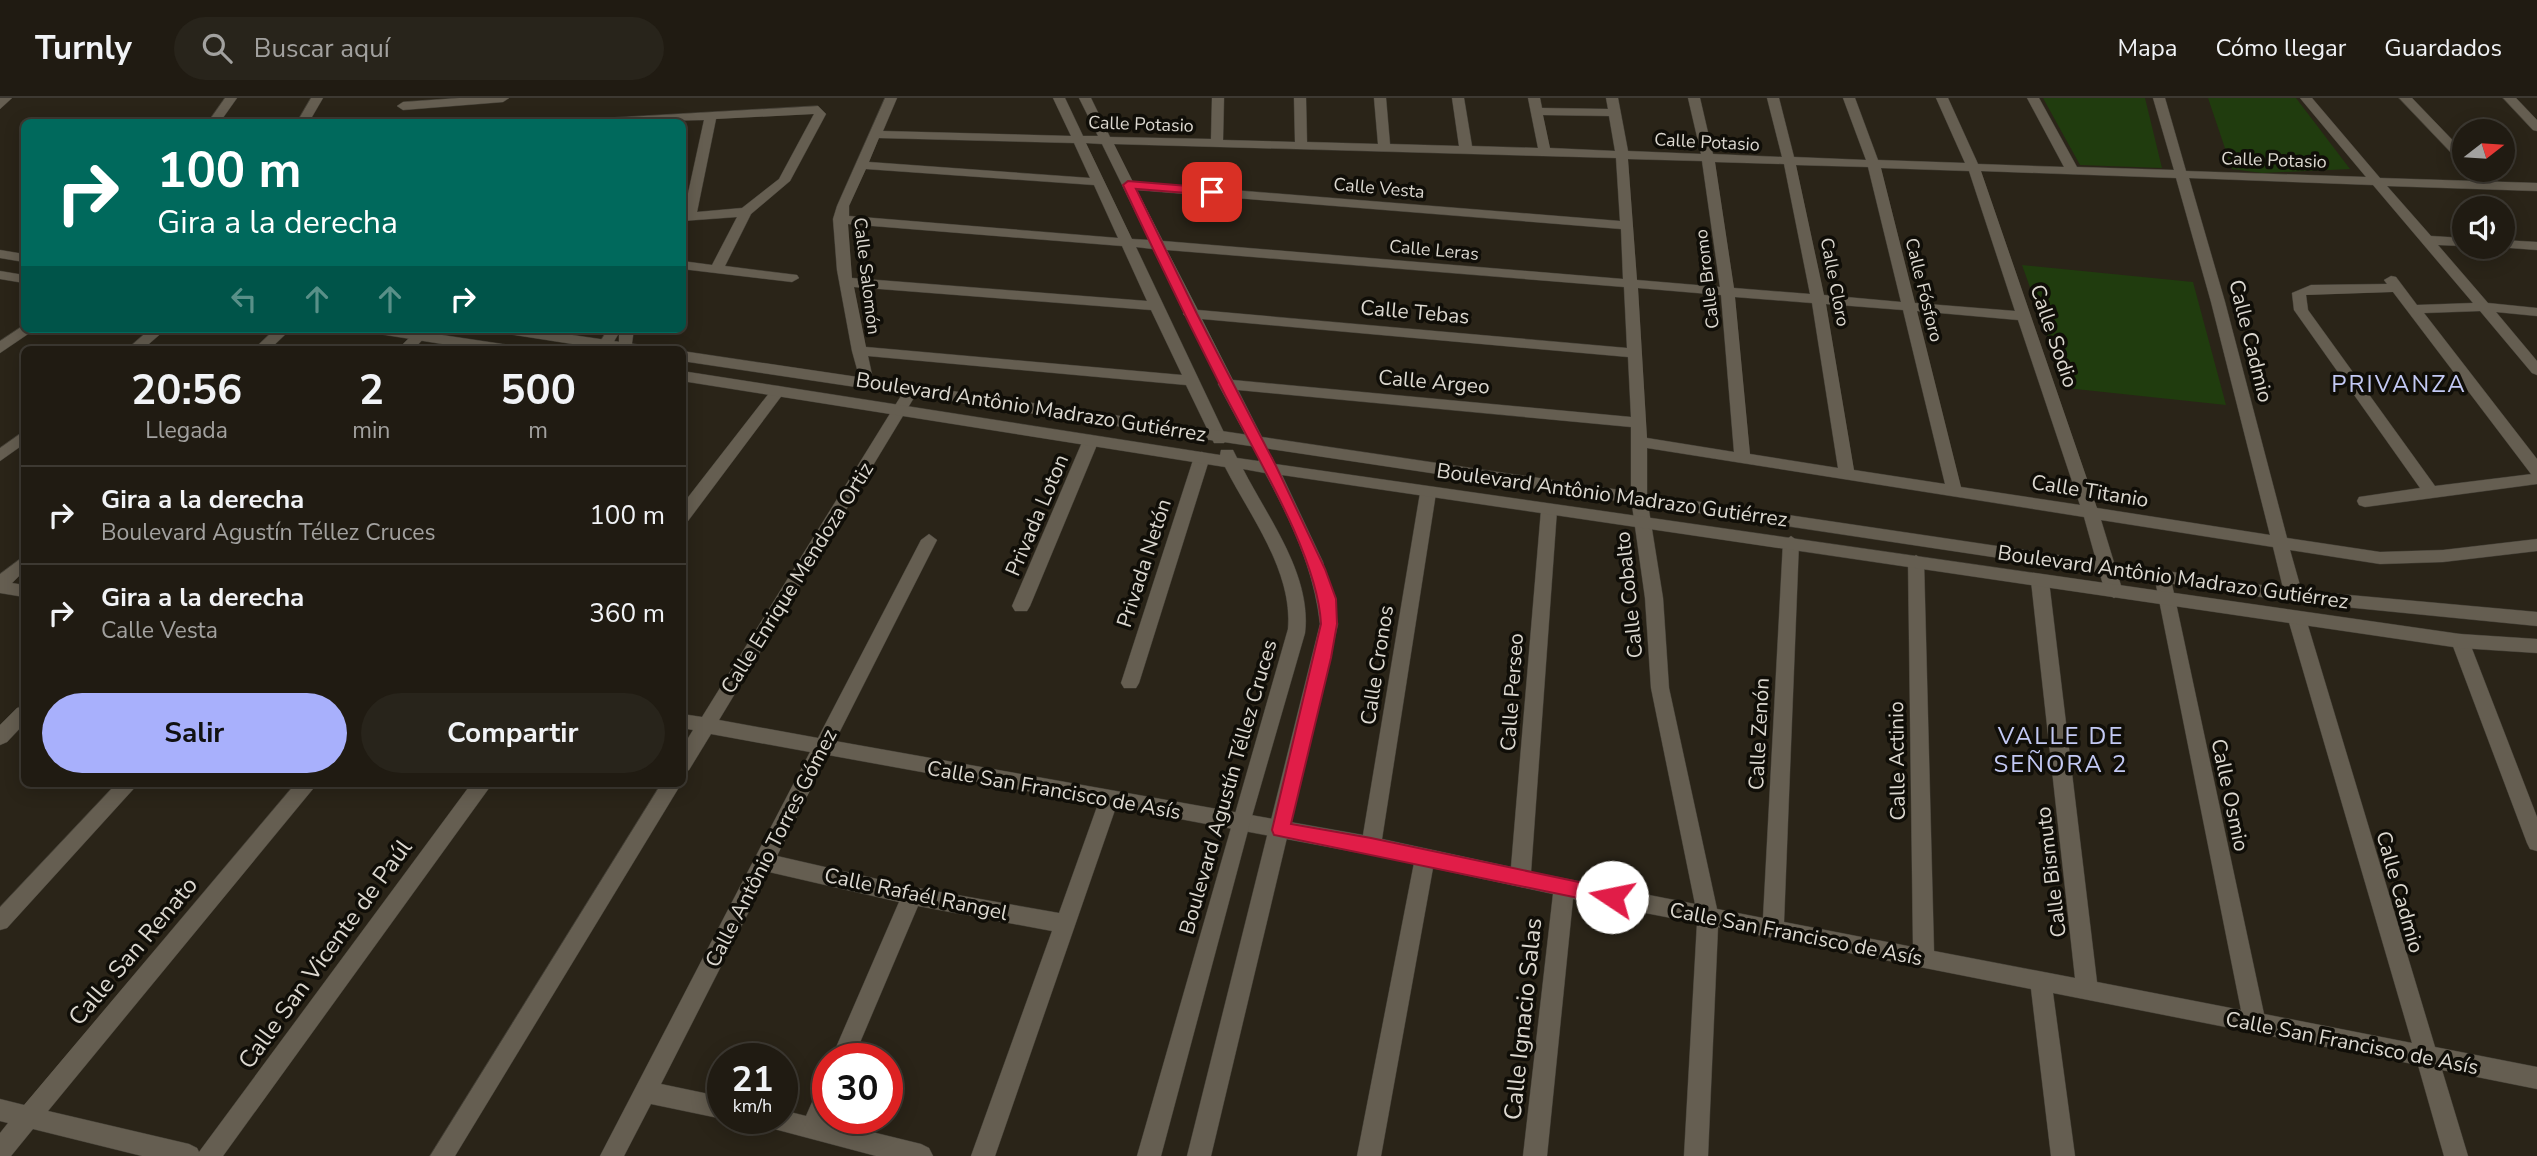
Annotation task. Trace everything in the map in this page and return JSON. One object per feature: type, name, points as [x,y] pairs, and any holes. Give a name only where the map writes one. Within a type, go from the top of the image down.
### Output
[{"type":"street","points":[[0,105],[6,98]]},
{"type":"street","points":[[216,119],[231,98]]},
{"type":"street","points":[[305,119],[317,98]]},
{"type":"street","points":[[396,119],[405,102],[503,98]]},
{"type":"street","name":"Calle Salomón","points":[[867,384],[847,282],[840,219],[843,206],[891,98]]},
{"type":"street","name":"Boulevard Agustín Téllez Cruces","points":[[1059,98],[1219,439],[1283,565],[1294,596],[1297,620],[1293,649],[1240,823],[1149,1156]]},
{"type":"street","points":[[1085,98],[1190,314],[1269,466],[1318,569],[1328,599],[1329,624],[1281,830],[1199,1156]]},
{"type":"street","points":[[1217,144],[1218,98]]},
{"type":"street","points":[[1300,98],[1301,146]]},
{"type":"street","points":[[1380,98],[1384,148]]},
{"type":"street","points":[[1458,98],[1466,150]]},
{"type":"street","name":"Calle Cobalto","points":[[1612,98],[1622,155],[1627,226],[1639,422],[1639,498],[1654,598],[1660,688],[1708,916],[1696,1156]]},
{"type":"street","name":"Calle Bromo","points":[[1694,98],[1710,159],[1730,293],[1742,457]]},
{"type":"street","name":"Calle Cloro","points":[[1773,98],[1791,163],[1821,300],[1847,475]]},
{"type":"street","name":"Calle Fósforo","points":[[1849,98],[1874,165],[1955,493]]},
{"type":"street","name":"Calle Sodio","points":[[1942,98],[1974,168],[2109,568],[2114,592]]},
{"type":"street","points":[[2032,98],[2073,172]]},
{"type":"street","name":"Calle Cadmio","points":[[2159,98],[2183,175],[2294,596]]},
{"type":"street","points":[[2306,98],[2537,370]]},
{"type":"street","points":[[2405,98],[2452,147]]},
{"type":"street","points":[[2508,98],[2537,127]]},
{"type":"street","points":[[659,119],[818,110],[832,104]]},
{"type":"street","points":[[1545,152],[1536,104],[1615,113]]},
{"type":"street","points":[[717,269],[747,212],[784,181],[820,114],[818,110]]},
{"type":"street","points":[[711,115],[686,217],[747,212]]},
{"type":"street","name":"Calle Potasio","points":[[876,134],[1545,152],[1791,163],[2537,187]]},
{"type":"street","points":[[861,165],[1099,182]]},
{"type":"street","name":"Calle Vesta","points":[[1128,185],[1627,226]]},
{"type":"street","name":"Calle Leras","points":[[840,219],[2025,316]]},
{"type":"street","points":[[2428,240],[2452,241]]},
{"type":"street","points":[[2515,245],[2537,246]]},
{"type":"street","points":[[0,254],[21,258]]},
{"type":"street","points":[[686,265],[792,278]]},
{"type":"street","points":[[0,275],[21,278]]},
{"type":"street","points":[[847,282],[1158,306]]},
{"type":"street","points":[[2432,494],[2301,310],[2299,293],[2311,289],[2394,283],[2537,470]]},
{"type":"street","points":[[2420,314],[2537,312]]},
{"type":"street","name":"Calle Tebas","points":[[1190,314],[1635,353]]},
{"type":"street","points":[[0,348],[21,333]]},
{"type":"street","points":[[138,346],[154,333]]},
{"type":"street","points":[[265,346],[279,333]]},
{"type":"street","points":[[399,333],[483,346]]},
{"type":"street","points":[[528,333],[612,346]]},
{"type":"street","points":[[605,345],[612,333]]},
{"type":"street","points":[[408,346],[419,336]]},
{"type":"street","points":[[859,351],[1193,381]]},
{"type":"street","name":"Boulevard Antônio Madrazo Gutiérrez","points":[[686,357],[1219,439],[1639,498],[2294,596],[2537,619]]},
{"type":"street","name":"Boulevard Antônio Madrazo Gutiérrez","points":[[686,377],[1428,493],[1791,542],[2114,592],[2460,641],[2537,646]]},
{"type":"street","name":"Calle Argeo","points":[[1225,384],[1639,422]]},
{"type":"street","points":[[686,512],[778,391]]},
{"type":"street","name":"Calle Enrique Mendoza Ortiz","points":[[686,759],[911,391]]},
{"type":"street","points":[[0,456],[21,438]]},
{"type":"street","name":"Privada Loton","points":[[1021,606],[1091,440]]},
{"type":"street","name":"Calle Titanio","points":[[1639,442],[2380,558],[2408,558],[2537,545]]},
{"type":"street","name":"Privada Netón","points":[[1130,683],[1202,457]]},
{"type":"street","points":[[2365,501],[2537,479]]},
{"type":"street","name":"Calle Cronos","points":[[1371,845],[1428,493]]},
{"type":"street","name":"Calle Perseo","points":[[1520,878],[1549,510]]},
{"type":"street","name":"Calle Antônio Torres Gómez","points":[[612,1156],[929,540]]},
{"type":"street","name":"Calle Zenón","points":[[1773,929],[1791,542]]},
{"type":"street","name":"Calle Actinio","points":[[1916,561],[1924,959]]},
{"type":"street","points":[[0,585],[21,565]]},
{"type":"street","name":"Calle Osmio","points":[[2162,575],[2255,1025]]},
{"type":"street","name":"Calle Bismuto","points":[[2040,581],[2087,992]]},
{"type":"street","points":[[0,585],[21,590]]},
{"type":"street","name":"Calle Cadmio","points":[[2297,618],[2424,1056],[2456,1156]]},
{"type":"street","points":[[2460,641],[2537,843]]},
{"type":"street","points":[[0,737],[21,716]]},
{"type":"street","name":"Calle San Francisco de Asís","points":[[686,722],[1371,845],[1564,888],[2537,1078]]},
{"type":"street","points":[[0,921],[125,787]]},
{"type":"street","name":"Calle San Renato","points":[[0,1151],[304,787]]},
{"type":"street","name":"Calle San Vicente de Paúl","points":[[209,1156],[480,787]]},
{"type":"street","points":[[442,1156],[669,787]]},
{"type":"street","points":[[983,1156],[1110,800]]},
{"type":"street","points":[[1369,1156],[1425,859]]},
{"type":"street","name":"Calle Rafaél Rangel","points":[[765,862],[912,896],[1066,924]]},
{"type":"street","name":"Calle Ignacio Salas","points":[[1535,1156],[1564,888]]},
{"type":"street","points":[[849,1043],[912,896]]},
{"type":"street","points":[[2041,982],[2063,1156]]},
{"type":"street","points":[[646,1092],[707,1105]]},
{"type":"street","points":[[0,1110],[189,1156]]},
{"type":"street","points":[[839,1134],[921,1156]]},
{"type":"green space","points":[[2043,98],[2145,98],[2162,168],[2080,165]]},
{"type":"green space","points":[[2208,98],[2296,98],[2350,169],[2262,173],[2232,169]]},
{"type":"green space","points":[[2022,265],[2193,282],[2226,405],[2066,388]]},
{"type":"district","name":"PRIVANZA","points":[[2399,384]]},
{"type":"district","name":"VALLE DE SEÑORA 2","points":[[2061,750]]},
{"type":"route","points":[[1212,192],[1128,185],[1225,384],[1269,466],[1318,569],[1328,599],[1329,624],[1281,830],[1371,845],[1425,859],[1612,897]]}]
